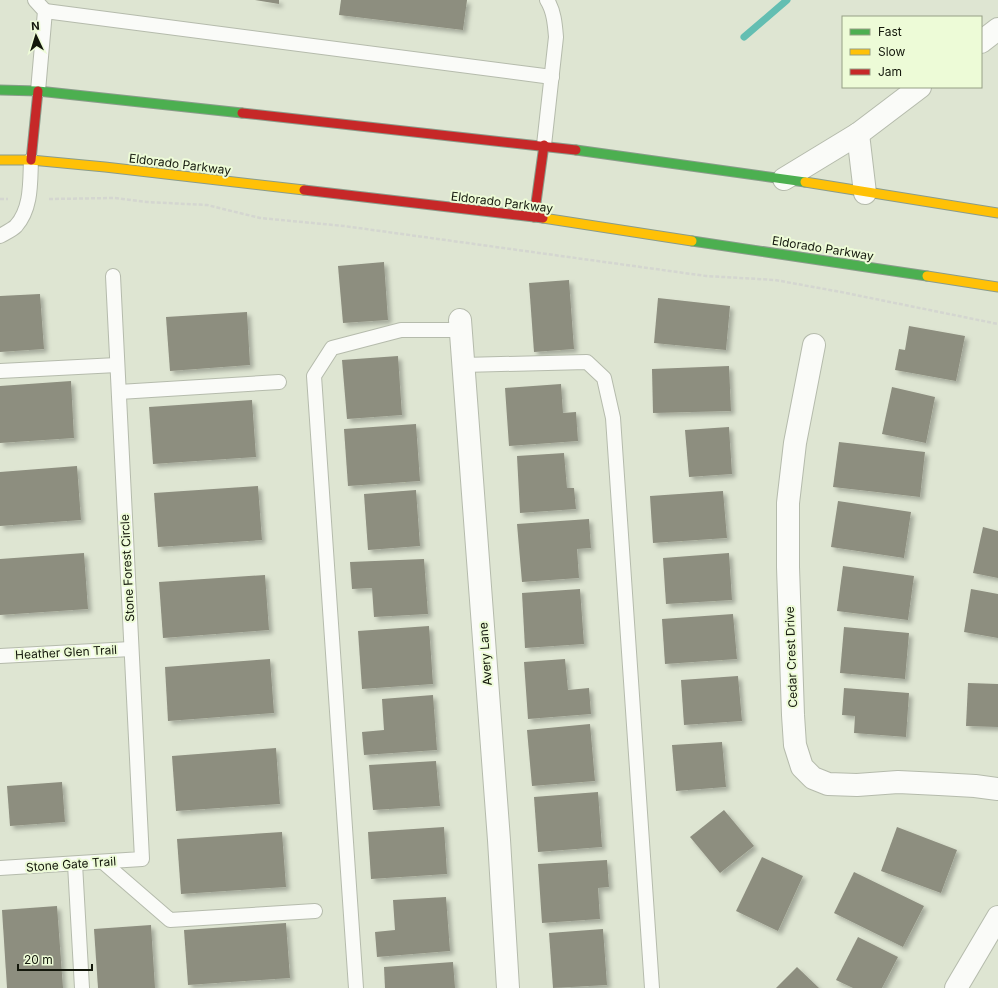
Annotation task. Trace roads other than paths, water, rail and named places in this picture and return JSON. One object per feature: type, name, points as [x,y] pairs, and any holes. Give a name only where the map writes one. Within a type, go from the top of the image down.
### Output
[{"type":"main road","points":[[0,90],[38,91],[544,145],[784,179],[998,213]]},
{"type":"main road","points":[[31,160],[38,91]]},
{"type":"main road","points":[[534,217],[544,145]]},
{"type":"main road","name":"Eldorado Parkway","points":[[0,160],[31,160],[534,217],[998,287]]},
{"type":"street","points":[[982,41],[998,29]]},
{"type":"street","points":[[784,179],[858,134],[919,88]]},
{"type":"street","points":[[858,134],[865,193]]},
{"type":"street","name":"Avery Lane","points":[[460,325],[499,840],[508,988]]},
{"type":"street","name":"Cedar Crest Drive","points":[[814,345],[795,443],[788,503],[788,567],[793,715],[795,745],[802,768],[813,778],[828,784],[857,785],[898,782],[975,786],[998,789]]},
{"type":"street","points":[[956,988],[998,917]]},
{"type":"lane","points":[[35,0],[45,11],[552,77]]},
{"type":"lane","points":[[544,145],[556,37],[555,21],[551,5],[547,0]]},
{"type":"lane","points":[[38,91],[45,11]]},
{"type":"lane","points":[[0,236],[16,227],[26,209],[31,160]]},
{"type":"lane","name":"Stone Forest Circle","points":[[113,276],[142,859]]},
{"type":"lane","points":[[356,988],[314,376],[332,348],[401,330],[460,325]]},
{"type":"lane","points":[[463,365],[587,362],[604,378],[613,418],[652,988]]},
{"type":"lane","points":[[0,371],[117,365]]},
{"type":"lane","points":[[119,392],[279,382]]},
{"type":"lane","name":"Heather Glen Trail","points":[[0,656],[131,648]]},
{"type":"lane","name":"Stone Gate Trail","points":[[0,868],[142,859]]},
{"type":"lane","points":[[103,862],[170,920],[315,912]]},
{"type":"lane","points":[[75,864],[82,988]]},
{"type":"waterway","points":[[744,37],[787,0]]}]
